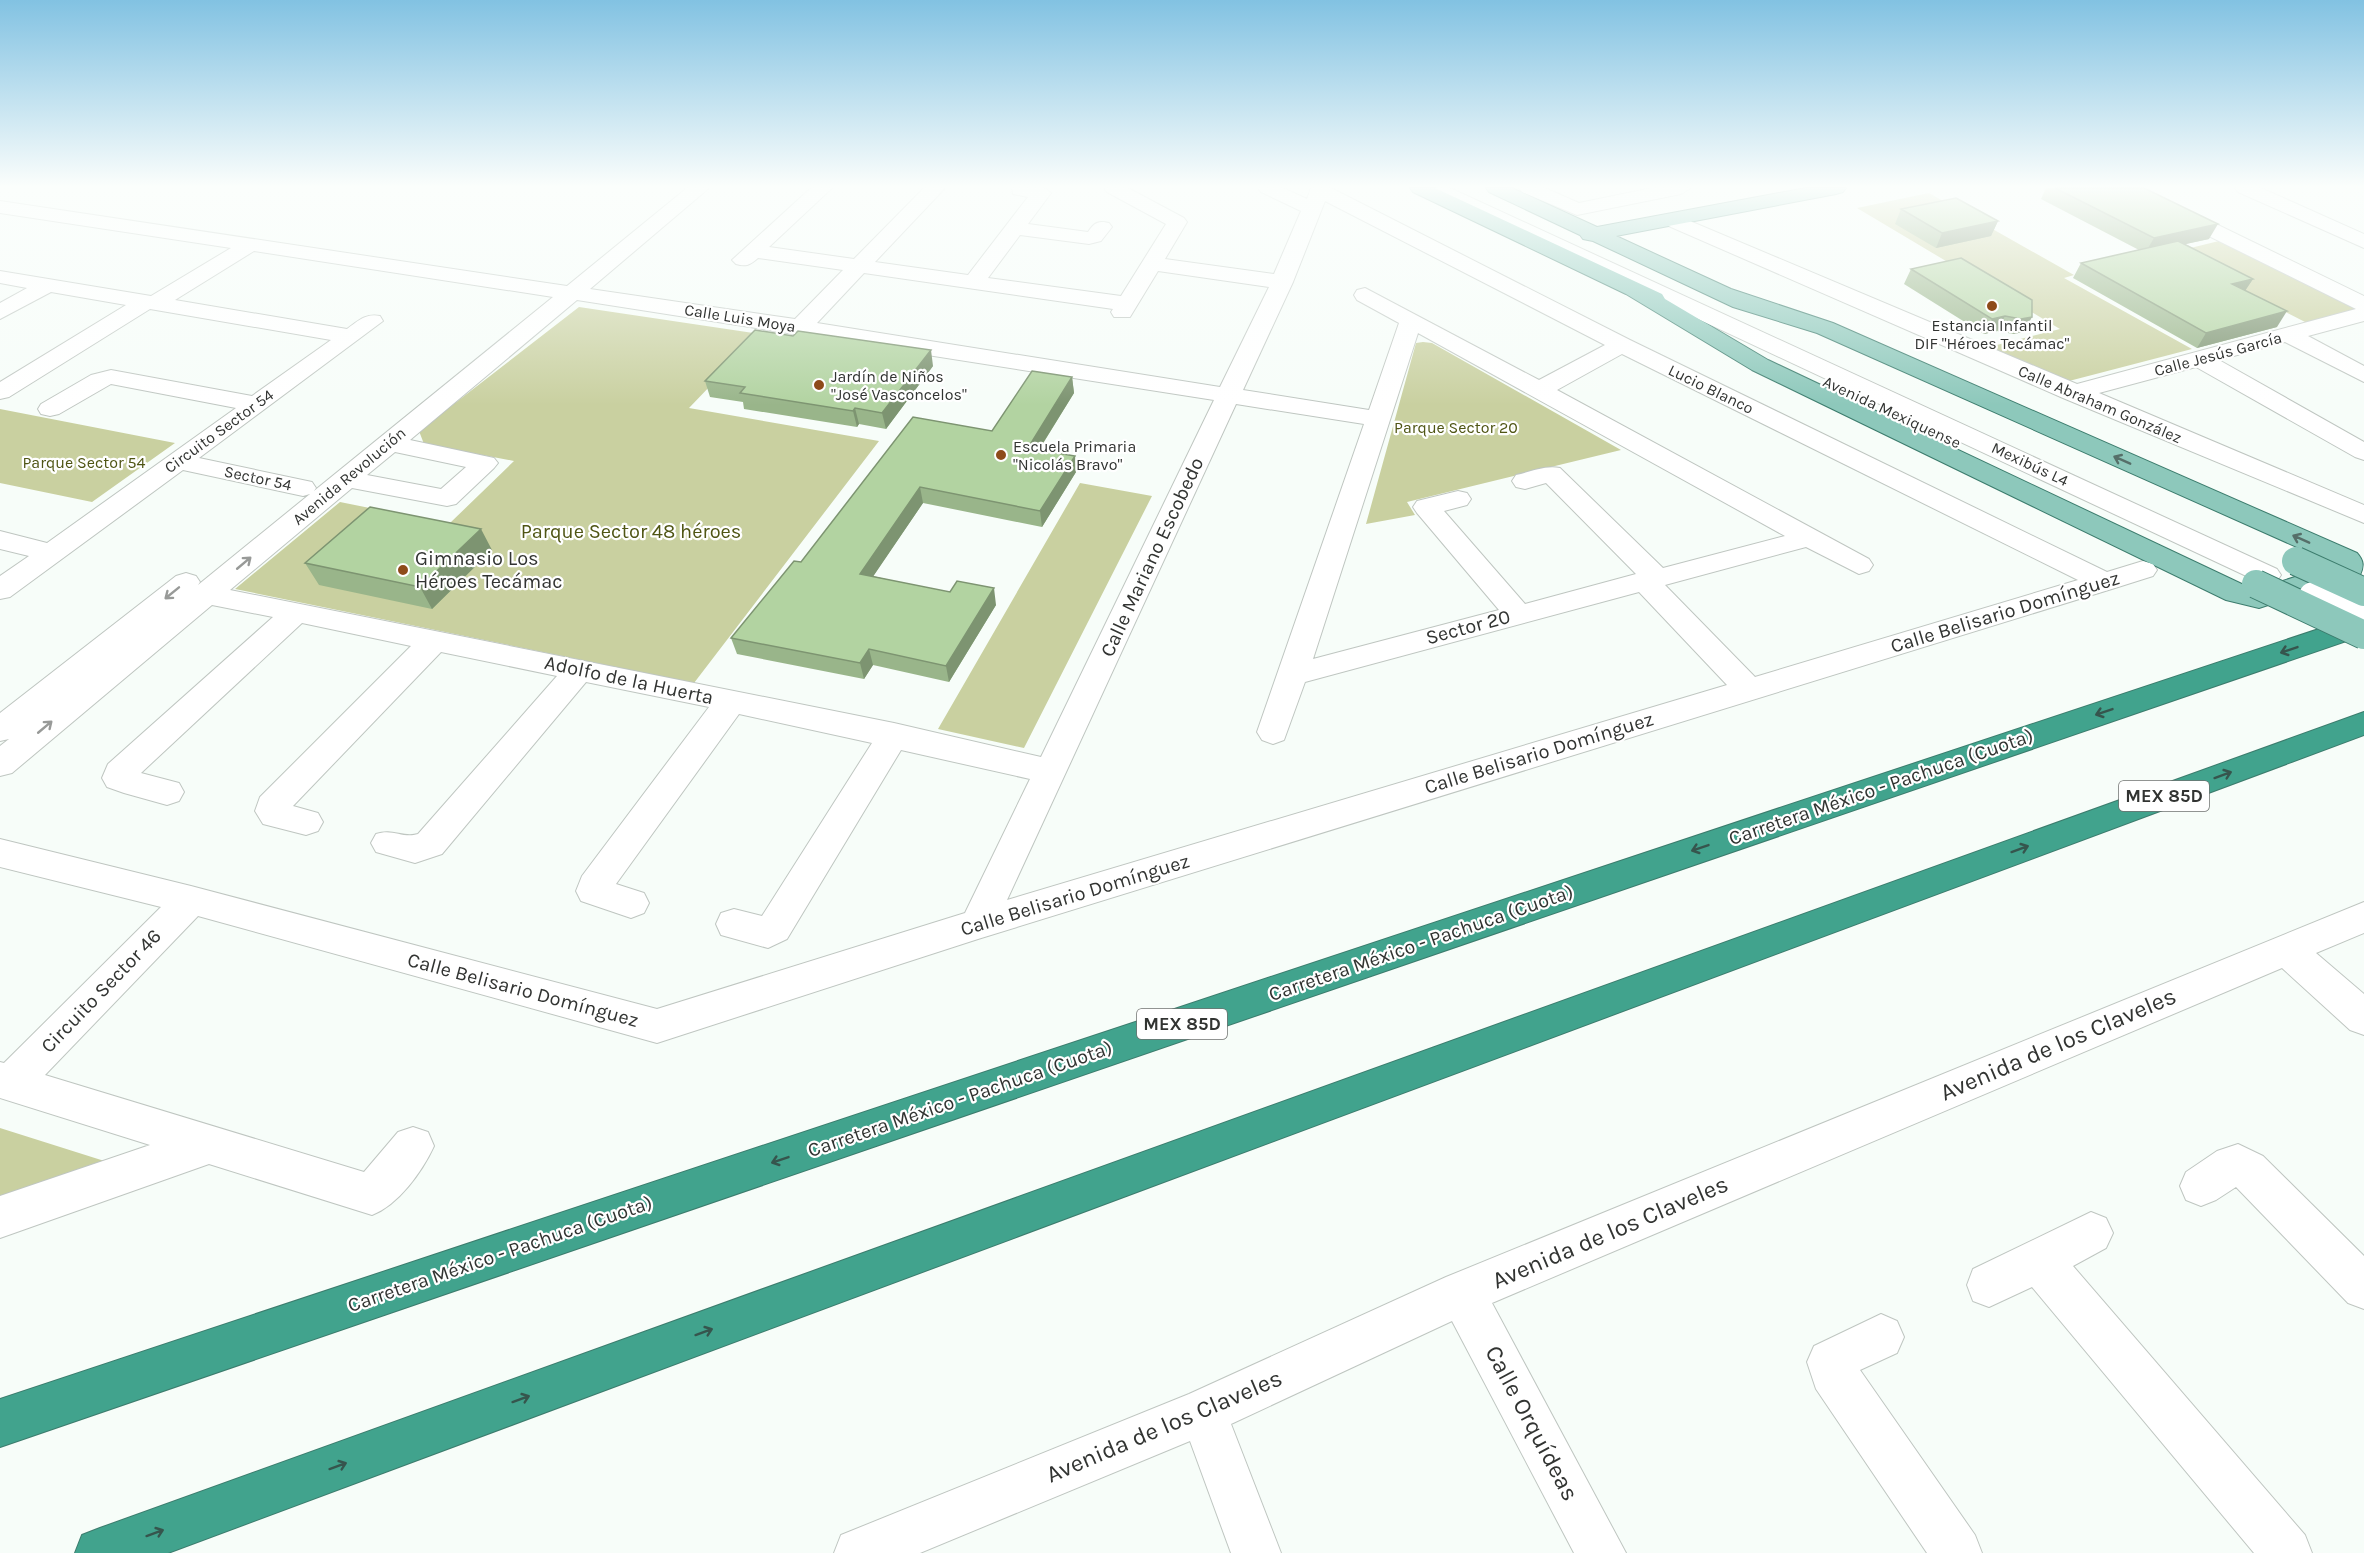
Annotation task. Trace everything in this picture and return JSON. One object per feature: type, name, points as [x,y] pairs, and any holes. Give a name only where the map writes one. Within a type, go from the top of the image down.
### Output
[{"type":"highway","name":"Carretera México - Pachuca (Cuota)","points":[[0,1423],[2364,624]]},
{"type":"highway","name":"MEX 85D","points":[[100,1553],[2364,723]]},
{"type":"main road","name":"Avenida Mexiquense","points":[[1593,260],[1634,290],[2276,571],[2364,592]]},
{"type":"main road","name":"Avenida Mexiquense","points":[[1629,260],[1721,293],[2276,571],[2364,635]]},
{"type":"main road","points":[[1634,290],[1760,365],[2235,593],[2259,599],[2350,569],[2352,565],[2347,559],[1825,328],[1721,293]]},
{"type":"street","points":[[0,392],[224,260]]},
{"type":"street","name":"Calle Luis Moya","points":[[361,260],[1230,394]]},
{"type":"street","name":"Avenida Revolución","points":[[0,764],[389,443],[596,260]]},
{"type":"street","name":"Avenida Revolución","points":[[0,730],[303,488],[603,260]]},
{"type":"street","points":[[791,260],[861,266],[974,282],[1125,308],[1155,260]]},
{"type":"street","points":[[800,327],[866,260]]},
{"type":"street","points":[[974,282],[990,260]]},
{"type":"street","name":"Calle Mariano Escobedo","points":[[978,924],[1230,394],[1291,260]]},
{"type":"street","name":"Lucio Blanco","points":[[1457,260],[1622,345],[2105,582]]},
{"type":"street","name":"Mexibús L4","points":[[1611,260],[2276,571],[2364,620]]},
{"type":"street","name":"Calle Abraham González","points":[[1767,260],[2072,393],[2364,515]]},
{"type":"street","points":[[2275,260],[2364,304]]},
{"type":"street","points":[[1153,264],[1282,282]]},
{"type":"street","points":[[0,278],[350,336]]},
{"type":"street","points":[[0,312],[48,285]]},
{"type":"street","points":[[1365,295],[1859,565]]},
{"type":"street","name":"Calle Jesús García","points":[[2072,393],[2364,314]]},
{"type":"street","name":"Circuito Sector 54","points":[[0,590],[372,321]]},
{"type":"street","points":[[1273,732],[1410,321]]},
{"type":"street","points":[[2289,335],[2364,375]]},
{"type":"street","points":[[1538,391],[1622,345]]},
{"type":"street","points":[[2200,359],[2364,452]]},
{"type":"street","points":[[50,409],[99,380],[111,377],[256,404]]},
{"type":"street","points":[[1230,394],[1377,419]]},
{"type":"street","points":[[345,479],[447,498],[485,463],[389,443]]},
{"type":"street","name":"Sector 54","points":[[177,461],[303,488]]},
{"type":"street","points":[[1525,481],[1551,474],[1749,689]]},
{"type":"street","points":[[1458,499],[1426,507],[1518,614]]},
{"type":"street","name":"Sector 20","points":[[1292,675],[1809,538]]},
{"type":"street","points":[[0,540],[52,553]]},
{"type":"street","name":"Calle Belisario Domínguez","points":[[0,853],[191,900],[657,1026],[978,924],[2143,570]]},
{"type":"street","name":"Mexibús L4","points":[[2276,571],[2364,602]]},
{"type":"street","name":"Adolfo de la Huerta","points":[[206,594],[894,735],[1050,771]]},
{"type":"street","points":[[167,792],[124,781],[119,778],[120,773],[297,612]]},
{"type":"street","points":[[306,822],[275,815],[272,806],[435,640]]},
{"type":"street","points":[[388,843],[415,851],[422,850],[430,844],[579,670]]},
{"type":"street","points":[[631,903],[594,891],[595,886],[731,701]]},
{"type":"street","points":[[734,924],[768,933],[774,928],[894,735]]},
{"type":"street","name":"Circuito Sector 46","points":[[191,900],[5,1081],[372,1195],[413,1146]]},
{"type":"street","name":"Avenida de los Claveles","points":[[858,1553],[919,1541],[1462,1293],[2364,917]]},
{"type":"street","points":[[2286,949],[2364,1018]]},
{"type":"street","points":[[0,1217],[208,1145]]},
{"type":"street","points":[[2201,1185],[2232,1165],[2238,1164],[2248,1170],[2364,1287]]},
{"type":"street","points":[[1989,1285],[2091,1233]]},
{"type":"street","points":[[2038,1259],[2287,1553]]},
{"type":"street","name":"Calle Orquídeas","points":[[1462,1293],[1601,1553]]},
{"type":"street","points":[[1881,1337],[1837,1356],[1830,1362],[1833,1372],[1957,1553]]},
{"type":"street","points":[[1203,1412],[1256,1553]]},
{"type":"green space","points":[[1945,260],[2048,260],[2074,275],[2064,278],[2192,349],[2069,381],[1989,347],[2060,329]]},
{"type":"green space","points":[[2185,260],[2265,260],[2363,309],[2309,324]]},
{"type":"green space","name":"Parque Sector 48 héroes","points":[[579,307],[760,334],[689,408],[879,441],[694,683],[235,589],[340,502],[449,524],[514,461],[424,444],[419,431]]},
{"type":"green space","name":"Parque Sector 20","points":[[1416,343],[1432,343],[1621,450],[1407,502],[1415,515],[1366,524]]},
{"type":"green space","name":"Parque Sector 54","points":[[0,409],[175,443],[92,502],[0,483]]},
{"type":"green space","points":[[1080,483],[1152,496],[1024,748],[938,729]]},
{"type":"green space","points":[[0,1128],[117,1165],[0,1199]]},
{"type":"building","points":[[1950,260],[1965,260],[2032,300],[2032,317],[2021,319],[2005,316],[1992,319],[1911,269]]},
{"type":"building","points":[[2092,260],[2216,260],[2253,279],[2232,284],[2287,311],[2206,333],[2081,263]]},
{"type":"building","name":"Jardín de Niños \"José Vasconcelos\"","points":[[755,330],[793,336],[798,331],[931,350],[882,413],[855,408],[853,411],[740,393],[745,387],[705,381]]},
{"type":"building","points":[[1032,371],[1072,377],[1028,448],[1075,456],[1040,511],[920,487],[860,574],[950,592],[957,581],[994,588],[946,666],[869,649],[860,663],[731,638],[794,561],[801,562],[913,417],[992,431]]},
{"type":"building","points":[[370,507],[481,529],[420,587],[305,563]]},
{"type":"place","name":"Estancia Infantil DIF \"Héroes Tecámac\"","points":[[1992,306]]},
{"type":"place","name":"Jardín de Niños \"José Vasconcelos\"","points":[[819,385]]},
{"type":"place","name":"Escuela Primaria \"Nicolás Bravo\"","points":[[1001,455]]},
{"type":"place","name":"Gimnasio Los Héroes Tecámac","points":[[403,570]]}]
